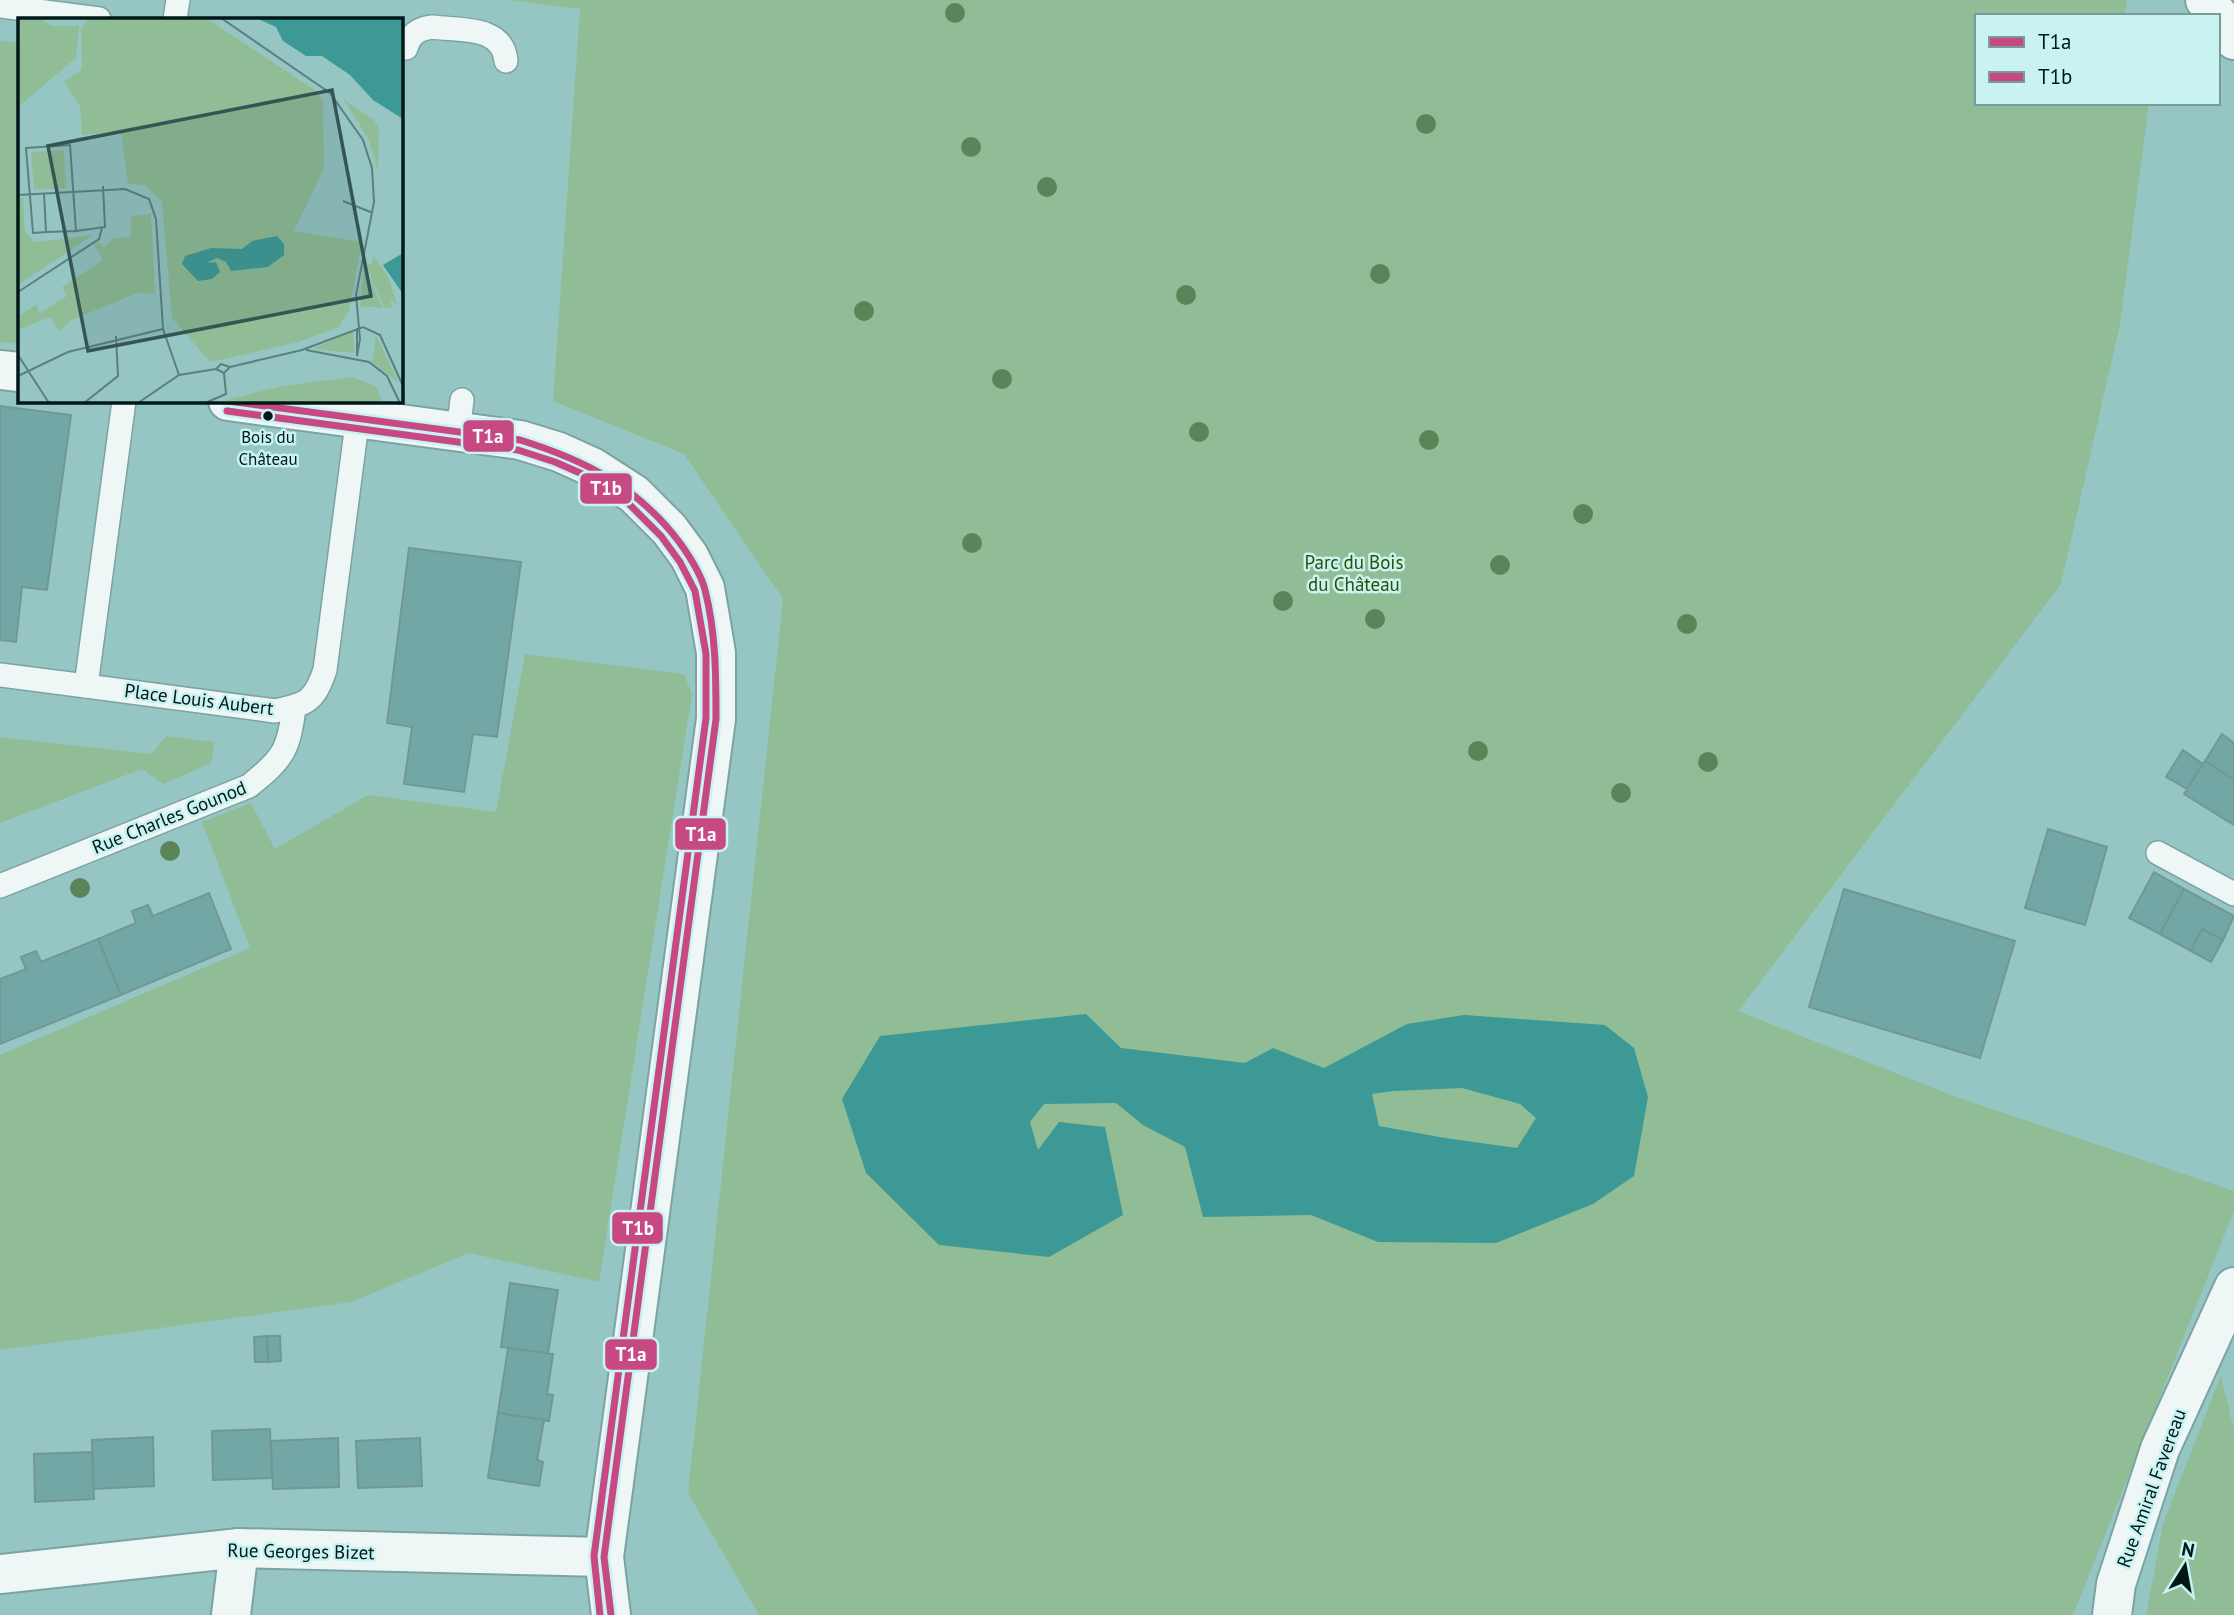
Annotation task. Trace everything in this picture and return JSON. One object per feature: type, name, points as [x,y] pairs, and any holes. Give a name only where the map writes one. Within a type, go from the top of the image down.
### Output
[{"type":"street","points":[[2204,0],[2217,14]]},
{"type":"street","points":[[2220,17],[2234,40]]},
{"type":"street","points":[[0,370],[18,372]]},
{"type":"street","points":[[243,402],[460,416],[559,452],[592,467],[634,494],[669,529],[689,556],[705,588],[716,653],[716,719],[604,1557],[611,1615]]},
{"type":"street","name":"Rue Amiral Favereau","points":[[2112,1615],[2116,1584],[2160,1449],[2234,1287]]},
{"type":"street","points":[[231,1615],[239,1548]]},
{"type":"street","name":"Rue Georges Bizet","points":[[0,1574],[239,1548],[604,1557]]},
{"type":"lane","points":[[175,18],[178,0]]},
{"type":"lane","points":[[0,6],[85,12]]},
{"type":"lane","points":[[406,48],[415,32],[423,28],[473,32],[486,34],[500,42],[505,50],[506,61]]},
{"type":"lane","points":[[86,686],[124,402]]},
{"type":"lane","name":"Place Louis Aubert","points":[[0,674],[275,711],[295,707],[312,699],[325,670],[359,410]]},
{"type":"lane","name":"Rue Charles Gounod","points":[[0,886],[249,786],[270,769],[284,751],[291,737],[295,707]]},
{"type":"lane","points":[[2158,853],[2234,894]]},
{"type":"green space","name":"Parc du Bois du Château","points":[[509,0],[2127,0],[2124,14],[1975,14],[1975,105],[2149,105],[2120,324],[2061,584],[1738,1011],[1951,1095],[2234,1191],[2234,1211],[2073,1615],[759,1615],[688,1493],[783,599],[684,454],[553,401],[580,9]]},
{"type":"green space","points":[[0,40],[18,43],[18,344],[0,342]]},
{"type":"green space","points":[[525,654],[684,674],[692,694],[599,1282],[469,1253],[351,1302],[0,1350],[0,1055],[250,948],[202,822],[251,803],[275,849],[368,795],[496,812]]},
{"type":"green space","points":[[166,736],[215,742],[211,763],[163,784],[142,769],[0,823],[0,737],[152,754]]},
{"type":"green space","points":[[2221,1375],[2234,1430],[2234,1615],[2146,1615],[2163,1524]]},
{"type":"water","points":[[1086,1014],[1121,1048],[1245,1063],[1273,1048],[1324,1068],[1407,1024],[1464,1015],[1605,1025],[1634,1048],[1648,1097],[1634,1176],[1593,1204],[1496,1243],[1378,1242],[1311,1215],[1203,1217],[1185,1147],[1143,1125],[1116,1103],[1044,1104],[1030,1122],[1038,1150],[1059,1122],[1105,1127],[1123,1215],[1049,1257],[939,1245],[866,1173],[842,1099],[880,1036]],"holes":[[[1462,1088],[1520,1104],[1536,1118],[1517,1148],[1379,1126],[1372,1094]]]},
{"type":"building","points":[[0,406],[71,415],[47,590],[22,587],[16,642],[0,640]]},
{"type":"building","points":[[409,548],[521,562],[497,737],[473,734],[464,792],[404,784],[412,727],[387,723]]},
{"type":"building","points":[[2222,734],[2234,743],[2234,780],[2205,761]]},
{"type":"building","points":[[2183,750],[2203,764],[2187,789],[2166,777]]},
{"type":"building","points":[[2205,761],[2234,780],[2234,825],[2184,794]]},
{"type":"building","points":[[2048,829],[2107,847],[2085,925],[2025,908]]},
{"type":"building","points":[[2154,872],[2184,889],[2160,934],[2129,918]]},
{"type":"building","points":[[1844,889],[2015,941],[1980,1058],[1809,1007]]},
{"type":"building","points":[[2184,889],[2234,916],[2223,940],[2202,929],[2191,951],[2160,934]]},
{"type":"building","points":[[209,893],[231,949],[121,995],[98,939],[136,923],[132,911],[148,905],[153,916]]},
{"type":"building","points":[[2202,929],[2223,940],[2211,962],[2191,951]]},
{"type":"building","points":[[98,939],[121,995],[0,1044],[0,979],[26,969],[21,957],[36,951],[41,962]]},
{"type":"building","points":[[510,1283],[558,1290],[548,1354],[501,1347]]},
{"type":"building","points":[[267,1336],[280,1336],[281,1361],[268,1362]]},
{"type":"building","points":[[267,1336],[268,1362],[255,1362],[254,1337]]},
{"type":"building","points":[[508,1348],[553,1354],[547,1394],[553,1395],[549,1421],[498,1413]]},
{"type":"building","points":[[498,1413],[544,1420],[537,1460],[543,1462],[539,1486],[488,1478]]},
{"type":"building","points":[[270,1429],[272,1478],[213,1480],[212,1431]]},
{"type":"building","points":[[153,1437],[154,1486],[93,1489],[92,1440]]},
{"type":"building","points":[[338,1438],[339,1487],[273,1489],[271,1441]]},
{"type":"building","points":[[420,1438],[422,1486],[358,1488],[356,1441]]},
{"type":"building","points":[[92,1452],[94,1499],[35,1502],[34,1454]]},
{"type":"transit line","name":"T1a","points":[[235,402],[520,440],[544,448],[609,478],[646,506],[680,543],[703,584],[713,638],[716,719],[604,1557],[611,1615]]},
{"type":"transit line","name":"T1b","points":[[227,411],[518,450],[555,462],[587,476],[627,502],[661,536],[680,562],[695,591],[706,654],[706,718],[594,1556],[600,1615]]},
{"type":"place","name":"Bois du Château","points":[[268,416]]}]
